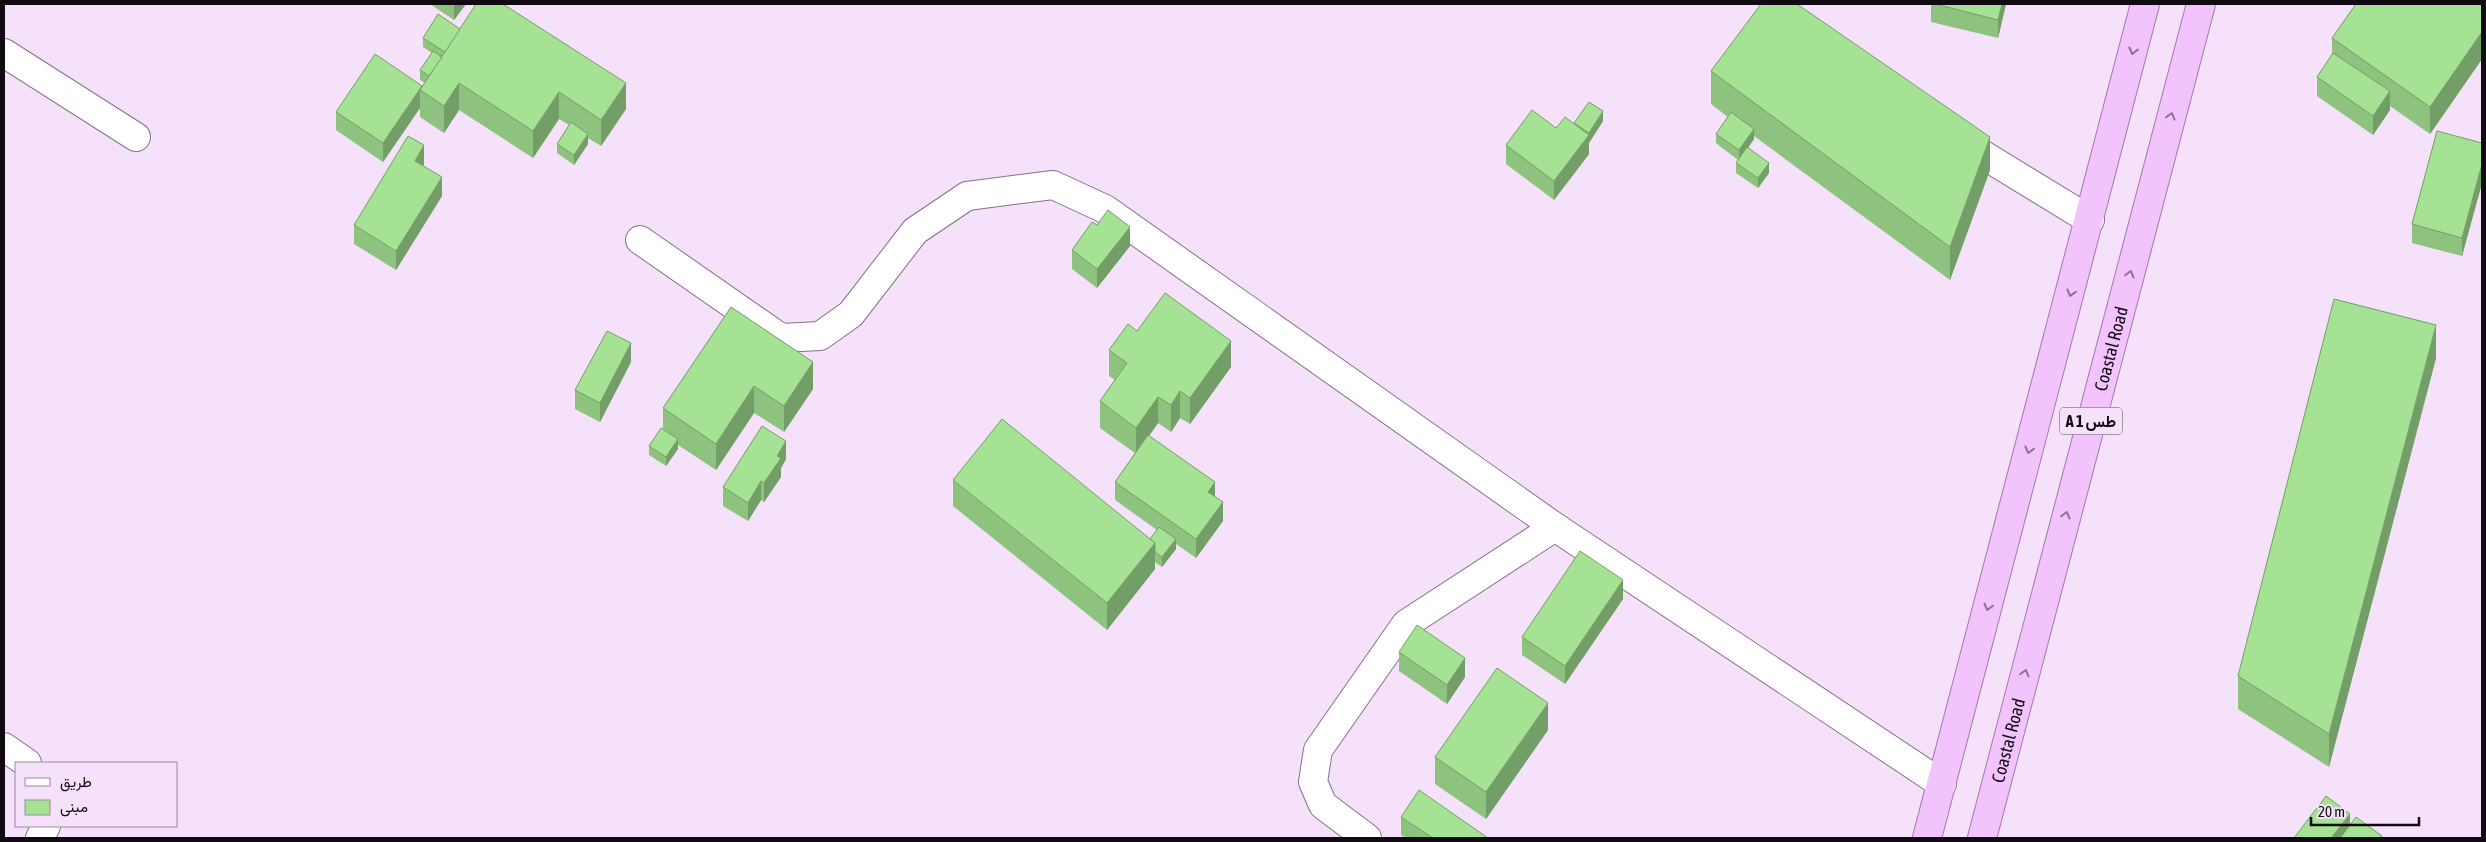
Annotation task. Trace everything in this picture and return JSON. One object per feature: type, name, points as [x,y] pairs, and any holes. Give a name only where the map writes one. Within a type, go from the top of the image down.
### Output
[{"type":"highway","name":"A 1 طس","points":[[1927,838],[2145,4]]},
{"type":"highway","name":"Coastal Road","points":[[1982,838],[2201,4]]},
{"type":"street","points":[[4,53],[136,137]]},
{"type":"street","points":[[1936,125],[2090,220]]},
{"type":"street","points":[[640,240],[781,338],[820,336],[852,314],[915,231],[967,196],[1052,185],[1105,209],[1555,527],[1942,784]]},
{"type":"street","points":[[1367,838],[1323,805],[1313,782],[1318,750],[1406,624],[1555,527]]},
{"type":"street","points":[[4,747],[26,762]]},
{"type":"building","points":[[476,4],[503,4],[626,83],[601,120],[559,92],[533,131],[459,83],[444,106],[420,90]]},
{"type":"building","points":[[1761,4],[1797,4],[1990,137],[1950,247],[1711,71]]},
{"type":"building","points":[[1935,4],[2002,4],[1998,20]]},
{"type":"building","points":[[2356,4],[2479,4],[2482,6],[2482,32],[2430,107],[2332,38]]},
{"type":"building","points":[[438,14],[460,29],[445,52],[423,38]]},
{"type":"building","points":[[433,51],[442,57],[429,76],[420,70]]},
{"type":"building","points":[[2333,53],[2390,91],[2373,116],[2317,77]]},
{"type":"building","points":[[375,54],[422,86],[383,143],[336,112]]},
{"type":"building","points":[[1589,102],[1603,111],[1589,133],[1574,123]]},
{"type":"building","points":[[1532,110],[1556,128],[1565,117],[1589,135],[1554,181],[1506,145]]},
{"type":"building","points":[[1731,112],[1754,129],[1739,150],[1716,134]]},
{"type":"building","points":[[571,122],[588,134],[574,155],[557,144]]},
{"type":"building","points":[[2437,131],[2482,143],[2482,164],[2462,238],[2412,224]]},
{"type":"building","points":[[408,136],[424,145],[415,161],[442,177],[396,251],[354,225]]},
{"type":"building","points":[[1747,147],[1769,163],[1758,178],[1736,163]]},
{"type":"building","points":[[1108,210],[1130,227],[1097,269],[1072,250],[1092,222],[1097,225]]},
{"type":"building","points":[[1165,293],[1231,341],[1190,398],[1180,391],[1171,405],[1158,397],[1136,428],[1100,401],[1127,363],[1109,350],[1128,324],[1137,331]]},
{"type":"building","points":[[2334,299],[2436,325],[2329,734],[2238,676]]},
{"type":"building","points":[[731,307],[813,362],[784,406],[754,386],[716,444],[663,408]]},
{"type":"building","points":[[607,331],[631,343],[600,403],[575,390]]},
{"type":"building","points":[[1002,419],[1155,543],[1107,603],[953,480]]},
{"type":"building","points":[[762,426],[786,441],[777,456],[781,458],[764,483],[761,481],[748,503],[723,487]]},
{"type":"building","points":[[661,428],[678,439],[666,457],[649,446]]},
{"type":"building","points":[[1148,435],[1215,482],[1208,492],[1223,502],[1196,539],[1115,482]]},
{"type":"building","points":[[1159,527],[1176,539],[1162,557],[1155,552],[1155,543],[1150,539]]},
{"type":"building","points":[[1580,551],[1623,580],[1565,666],[1522,637]]},
{"type":"building","points":[[1417,625],[1465,658],[1447,685],[1399,652]]},
{"type":"building","points":[[1497,668],[1548,703],[1486,792],[1435,757]]},
{"type":"building","points":[[1419,790],[1488,838],[1433,838],[1401,817]]},
{"type":"building","points":[[2326,796],[2350,814],[2331,838],[2294,838]]},
{"type":"building","points":[[2356,817],[2382,836],[2381,838],[2340,838]]}]
